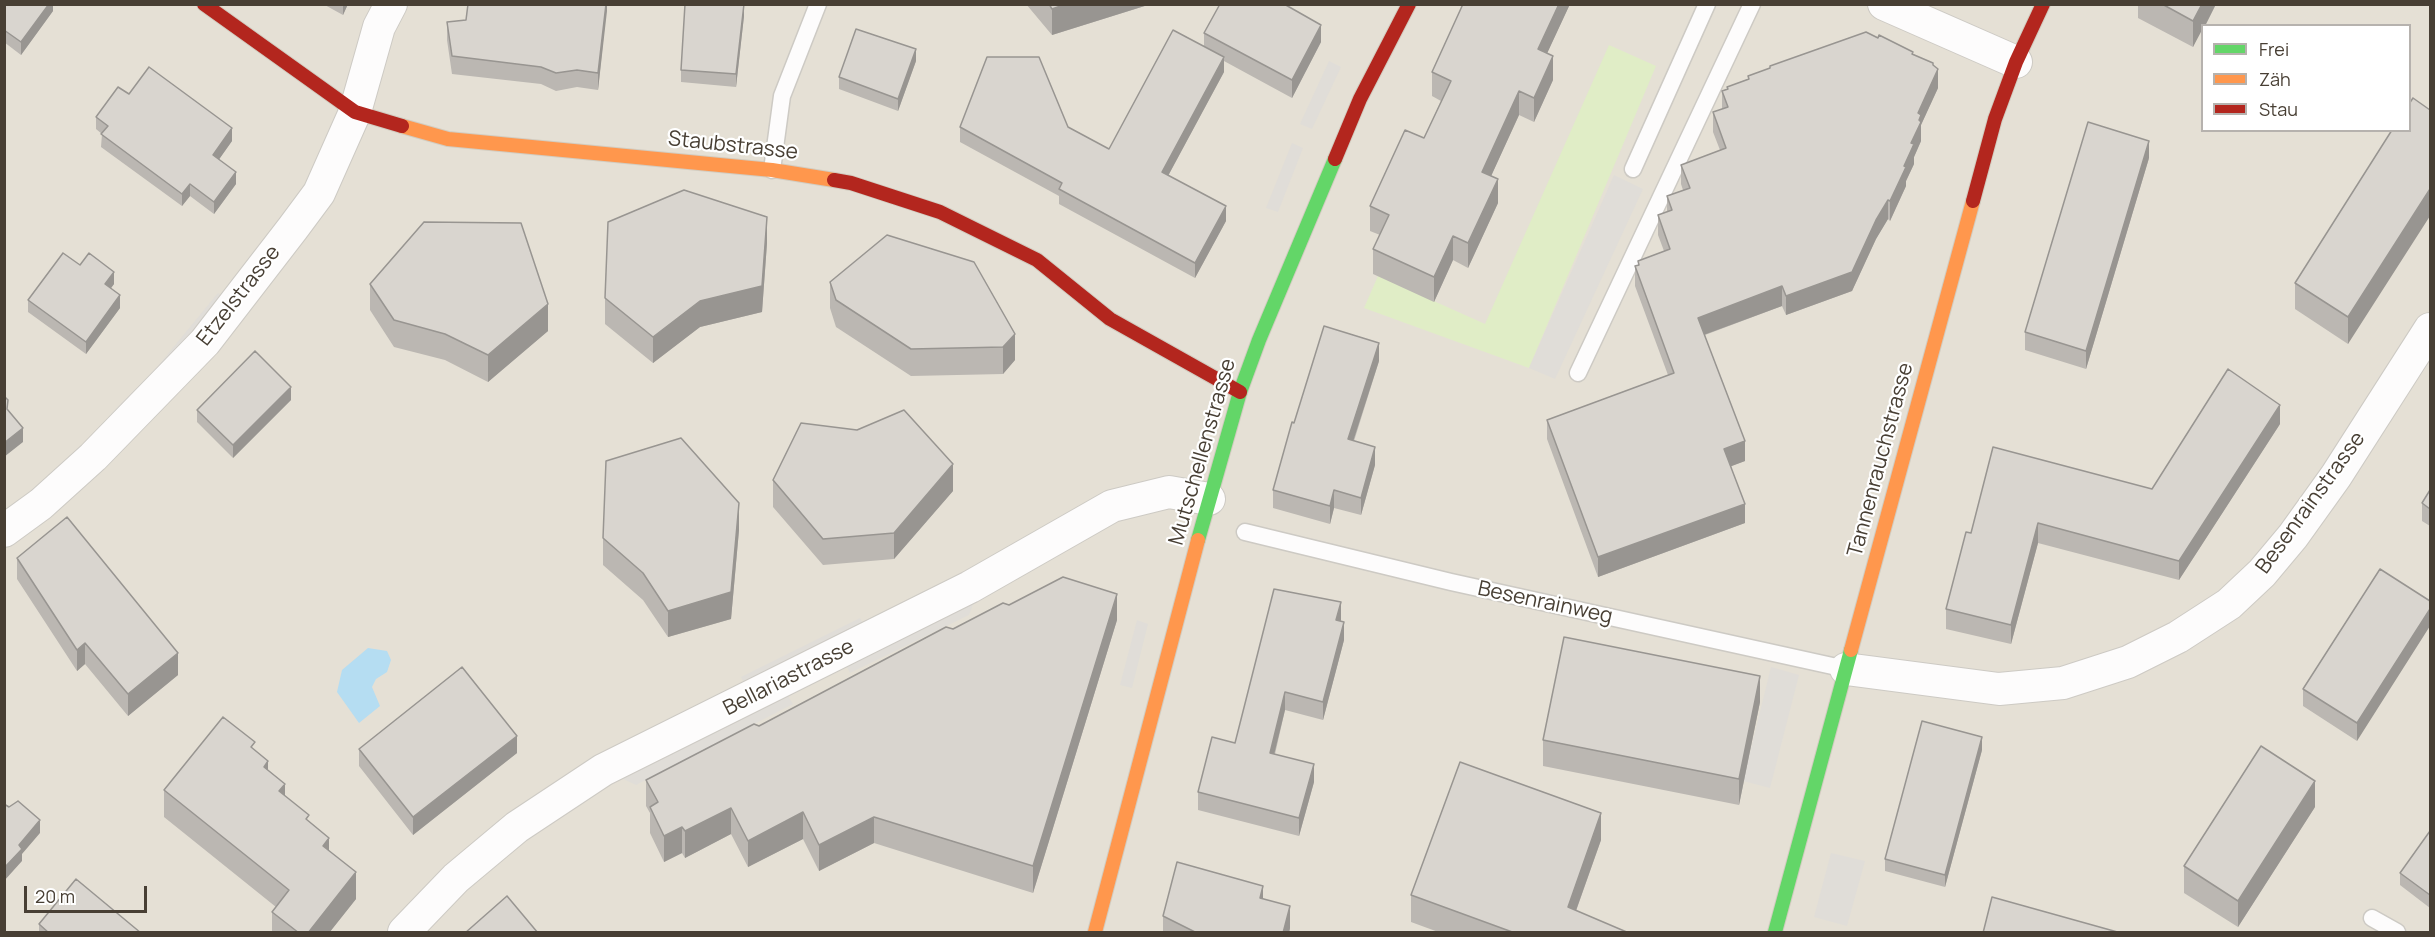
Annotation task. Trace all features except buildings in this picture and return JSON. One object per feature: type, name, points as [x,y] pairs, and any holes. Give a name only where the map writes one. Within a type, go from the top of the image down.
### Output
[{"type":"street","name":"Staubstrasse","points":[[204,4],[355,112],[448,139],[772,170],[851,183],[940,212],[1037,260],[1110,319],[1240,392]]},
{"type":"street","name":"Etzelstrasse","points":[[4,531],[41,504],[93,457],[205,342],[319,193],[355,112],[379,27],[391,4]]},
{"type":"street","name":"Mutschellenstrasse","points":[[1095,933],[1209,499],[1240,392],[1259,340],[1360,99],[1409,4]]},
{"type":"street","points":[[1884,4],[2016,62]]},
{"type":"street","name":"Tannenrauchstrasse","points":[[1774,933],[1995,119],[2016,62],[2043,4]]},
{"type":"street","name":"Besenrainstrasse","points":[[1846,669],[1999,689],[2063,683],[2128,662],[2178,637],[2229,604],[2262,573],[2293,536],[2336,476],[2430,329]]},
{"type":"street","name":"Bellariastrasse","points":[[404,933],[456,878],[516,826],[603,770],[970,587],[1112,506],[1169,492],[1209,499]]},
{"type":"lane","points":[[772,170],[782,96],[818,4]]},
{"type":"lane","points":[[1633,169],[1707,4]]},
{"type":"lane","points":[[1578,373],[1752,4]]},
{"type":"lane","name":"Besenrainweg","points":[[1245,532],[1439,579],[1846,669]]},
{"type":"lane","points":[[2372,918],[2397,933]]},
{"type":"shaded area","points":[[5,5],[2430,5],[2430,932],[5,932]]},
{"type":"shaded area","points":[[1329,61],[1341,67],[1312,129],[1300,124]]},
{"type":"shaded area","points":[[1292,143],[1303,148],[1278,212],[1266,208]]},
{"type":"shaded area","points":[[1614,175],[1643,189],[1555,379],[1529,368]]},
{"type":"shaded area","points":[[218,293],[227,301],[119,423],[111,414],[158,366]]},
{"type":"shaded area","points":[[975,599],[969,615],[850,673],[845,663]]},
{"type":"shaded area","points":[[860,618],[866,629],[747,689],[741,677]]},
{"type":"shaded area","points":[[1137,620],[1148,624],[1132,688],[1120,685]]},
{"type":"shaded area","points":[[1771,667],[1799,675],[1770,788],[1743,781]]},
{"type":"shaded area","points":[[786,693],[793,704],[636,785],[621,778]]},
{"type":"shaded area","points":[[1831,853],[1865,861],[1847,926],[1814,917]]},
{"type":"green space","points":[[1609,45],[1656,66],[1529,368],[1364,308],[1378,276],[1485,324]]},
{"type":"water","points":[[368,648],[387,651],[391,660],[387,672],[376,679],[372,687],[380,706],[359,723],[337,692],[342,670]]},
{"type":"traffic: fast","points":[[1198,540],[1240,392],[1259,340],[1335,159]]},
{"type":"traffic: fast","points":[[1775,932],[1851,650]]},
{"type":"traffic: slow","points":[[402,126],[448,139],[772,170],[834,180]]},
{"type":"traffic: slow","points":[[1851,650],[1973,201]]},
{"type":"traffic: slow","points":[[1095,932],[1198,540]]},
{"type":"traffic: jam","points":[[204,4],[355,112],[402,126]]},
{"type":"traffic: jam","points":[[1335,159],[1360,99],[1409,4]]},
{"type":"traffic: jam","points":[[1973,201],[1995,119],[2016,62],[2043,4]]},
{"type":"traffic: jam","points":[[834,180],[851,183],[940,212],[1037,260],[1110,319],[1240,392]]}]
